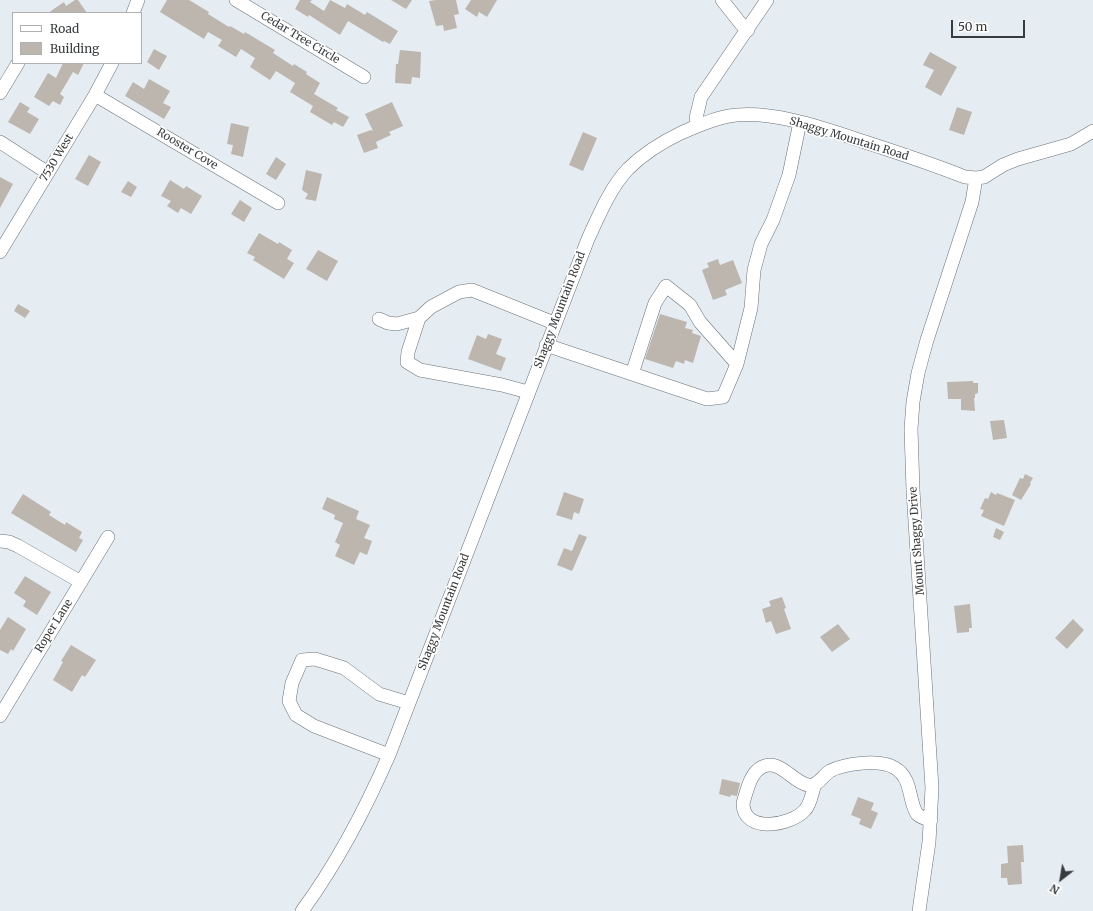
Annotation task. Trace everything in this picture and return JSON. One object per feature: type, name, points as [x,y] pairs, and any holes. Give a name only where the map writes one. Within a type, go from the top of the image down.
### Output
[{"type":"street","points":[[133,12],[138,0]]},
{"type":"street","name":"Cedar Tree Circle","points":[[236,0],[364,77]]},
{"type":"street","points":[[722,0],[741,24],[748,30]]},
{"type":"street","points":[[698,125],[696,118],[701,98],[767,0]]},
{"type":"street","points":[[0,93],[17,64]]},
{"type":"street","name":"7530 West","points":[[0,252],[95,95],[111,64]]},
{"type":"street","name":"Rooster Cove","points":[[95,95],[278,203]]},
{"type":"street","name":"Shaggy Mountain Road","points":[[302,911],[320,886],[350,837],[376,786],[554,323],[588,239],[613,188],[629,168],[652,150],[698,125],[731,116],[745,115],[780,118],[821,127],[965,177],[976,178]]},
{"type":"street","points":[[546,345],[707,399],[723,397],[737,364],[751,308],[754,270],[761,244],[773,220],[789,175],[800,122]]},
{"type":"street","points":[[976,178],[984,176],[1018,159],[1071,144],[1093,131]]},
{"type":"street","points":[[0,142],[48,172]]},
{"type":"street","name":"Mount Shaggy Drive","points":[[919,911],[931,820],[932,788],[913,490],[912,402],[927,340],[972,202],[976,178]]},
{"type":"street","points":[[632,374],[655,303],[666,286],[690,305],[700,322],[737,364]]},
{"type":"street","points":[[379,319],[388,324],[397,324],[420,318],[432,307],[459,292],[472,290],[554,323]]},
{"type":"street","points":[[420,318],[408,352],[407,362],[420,370],[502,385],[528,392]]},
{"type":"street","name":"Roper Lane","points":[[0,716],[108,537]]},
{"type":"street","points":[[0,541],[9,542],[18,546],[81,582]]},
{"type":"street","points":[[389,755],[314,726],[296,715],[289,701],[292,683],[302,660],[315,659],[344,668],[379,694],[408,703]]},
{"type":"street","points":[[815,784],[810,785],[798,781],[776,766],[764,766],[754,774],[743,803],[743,808],[746,814],[756,822],[763,825],[784,822],[806,810],[815,784],[829,772],[835,769],[864,764],[887,764],[900,772],[903,776],[917,814],[922,818],[931,820]]},
{"type":"building","points":[[75,0],[78,0],[86,12],[49,12],[64,2],[66,6]]},
{"type":"building","points":[[167,0],[189,0],[209,12],[208,14],[229,27],[230,26],[244,34],[245,32],[275,50],[273,53],[293,66],[294,64],[307,72],[306,74],[320,83],[314,94],[338,108],[336,110],[349,117],[343,127],[334,122],[332,125],[310,112],[313,106],[290,92],[295,83],[276,71],[270,80],[250,67],[255,58],[241,49],[236,57],[218,46],[222,40],[208,32],[204,39],[160,12]]},
{"type":"building","points":[[300,0],[312,0],[310,2],[324,11],[330,0],[345,8],[347,4],[365,15],[367,12],[398,31],[390,44],[384,41],[383,42],[348,21],[340,35],[309,15],[308,17],[295,9]]},
{"type":"building","points":[[391,0],[412,0],[406,9]]},
{"type":"building","points":[[456,0],[459,14],[454,15],[457,28],[444,31],[443,25],[436,26],[429,1]]},
{"type":"building","points":[[471,0],[497,0],[487,17],[479,12],[477,17],[465,9]]},
{"type":"building","points":[[154,49],[167,56],[159,70],[147,62]]},
{"type":"building","points":[[400,50],[421,52],[420,78],[412,77],[411,84],[395,83],[396,64],[398,64]]},
{"type":"building","points":[[930,52],[957,67],[941,96],[925,87],[934,70],[923,65]]},
{"type":"building","points":[[63,64],[84,64],[78,75],[73,72],[60,94],[64,97],[60,105],[53,101],[49,106],[34,97],[48,73],[56,78]]},
{"type":"building","points":[[149,79],[170,91],[163,103],[171,107],[164,119],[125,96],[133,82],[144,89]]},
{"type":"building","points":[[20,102],[30,108],[27,112],[39,119],[30,134],[8,122]]},
{"type":"building","points":[[392,102],[403,126],[389,132],[391,135],[376,142],[378,148],[364,153],[357,135],[371,130],[373,131],[365,114]]},
{"type":"building","points":[[957,107],[972,112],[964,135],[949,130]]},
{"type":"building","points":[[231,123],[249,127],[243,157],[231,154],[233,145],[227,144]]},
{"type":"building","points":[[583,132],[597,138],[583,171],[569,165]]},
{"type":"building","points":[[89,155],[101,162],[88,186],[75,179]]},
{"type":"building","points":[[276,157],[286,164],[276,180],[266,174]]},
{"type":"building","points":[[306,170],[322,174],[316,201],[305,199],[308,194],[302,190]]},
{"type":"building","points":[[0,177],[13,184],[0,208]]},
{"type":"building","points":[[170,180],[184,189],[186,186],[202,196],[191,214],[181,208],[178,213],[167,206],[171,201],[161,196]]},
{"type":"building","points":[[128,181],[137,187],[131,197],[121,192]]},
{"type":"building","points":[[240,200],[252,208],[244,222],[231,214]]},
{"type":"building","points":[[259,233],[292,250],[287,259],[294,263],[284,279],[253,260],[255,257],[247,253]]},
{"type":"building","points":[[318,250],[338,261],[327,281],[306,269]]},
{"type":"building","points":[[718,259],[720,265],[733,260],[742,283],[725,290],[727,295],[713,300],[702,270],[709,267],[707,263]]},
{"type":"building","points":[[18,304],[30,311],[25,318],[14,311]]},
{"type":"building","points":[[660,314],[687,322],[685,328],[693,330],[692,333],[701,336],[693,363],[685,360],[684,364],[676,361],[673,368],[645,359]]},
{"type":"building","points":[[488,334],[502,339],[496,354],[506,358],[501,371],[468,359],[477,335],[486,339]]},
{"type":"building","points":[[973,381],[973,383],[978,383],[978,393],[975,394],[974,398],[975,411],[961,410],[961,399],[948,399],[947,382]]},
{"type":"building","points":[[1004,420],[1007,438],[993,440],[990,421]]},
{"type":"building","points":[[1025,474],[1033,478],[1021,500],[1012,495],[1020,478],[1023,479]]},
{"type":"building","points":[[564,492],[584,499],[579,514],[574,512],[572,520],[556,515]]},
{"type":"building","points":[[991,492],[996,495],[997,493],[1015,500],[1004,526],[981,516],[984,510],[980,509],[985,498],[988,499]]},
{"type":"building","points":[[23,494],[51,512],[49,515],[65,525],[66,522],[82,532],[79,538],[83,540],[76,552],[11,513]]},
{"type":"building","points":[[327,497],[359,511],[356,519],[370,525],[364,538],[372,541],[367,555],[360,552],[354,565],[335,556],[340,545],[335,542],[343,523],[334,519],[335,515],[322,509]]},
{"type":"building","points":[[996,528],[1004,532],[1000,540],[993,537]]},
{"type":"building","points":[[579,534],[587,537],[572,571],[557,565],[564,548],[572,551]]},
{"type":"building","points":[[25,576],[51,592],[37,615],[23,606],[26,601],[14,593]]},
{"type":"building","points":[[782,597],[786,608],[784,609],[791,629],[776,634],[771,621],[766,623],[762,609],[771,606],[769,601]]},
{"type":"building","points":[[970,604],[972,628],[969,628],[969,632],[957,633],[954,606]]},
{"type":"building","points":[[8,617],[26,629],[13,651],[11,649],[8,654],[0,650],[0,630]]},
{"type":"building","points":[[1073,619],[1084,630],[1067,649],[1055,638]]},
{"type":"building","points":[[838,624],[850,639],[832,652],[820,637]]},
{"type":"building","points":[[71,645],[96,660],[85,677],[82,675],[72,692],[53,680],[63,662],[61,661]]},
{"type":"building","points":[[722,779],[740,783],[737,796],[731,795],[730,797],[719,794]]},
{"type":"building","points":[[858,797],[874,803],[871,810],[878,813],[871,829],[859,824],[861,819],[851,815]]},
{"type":"building","points":[[1023,845],[1024,862],[1021,862],[1022,884],[1008,885],[1007,878],[1001,878],[1001,864],[1008,863],[1007,846]]}]
